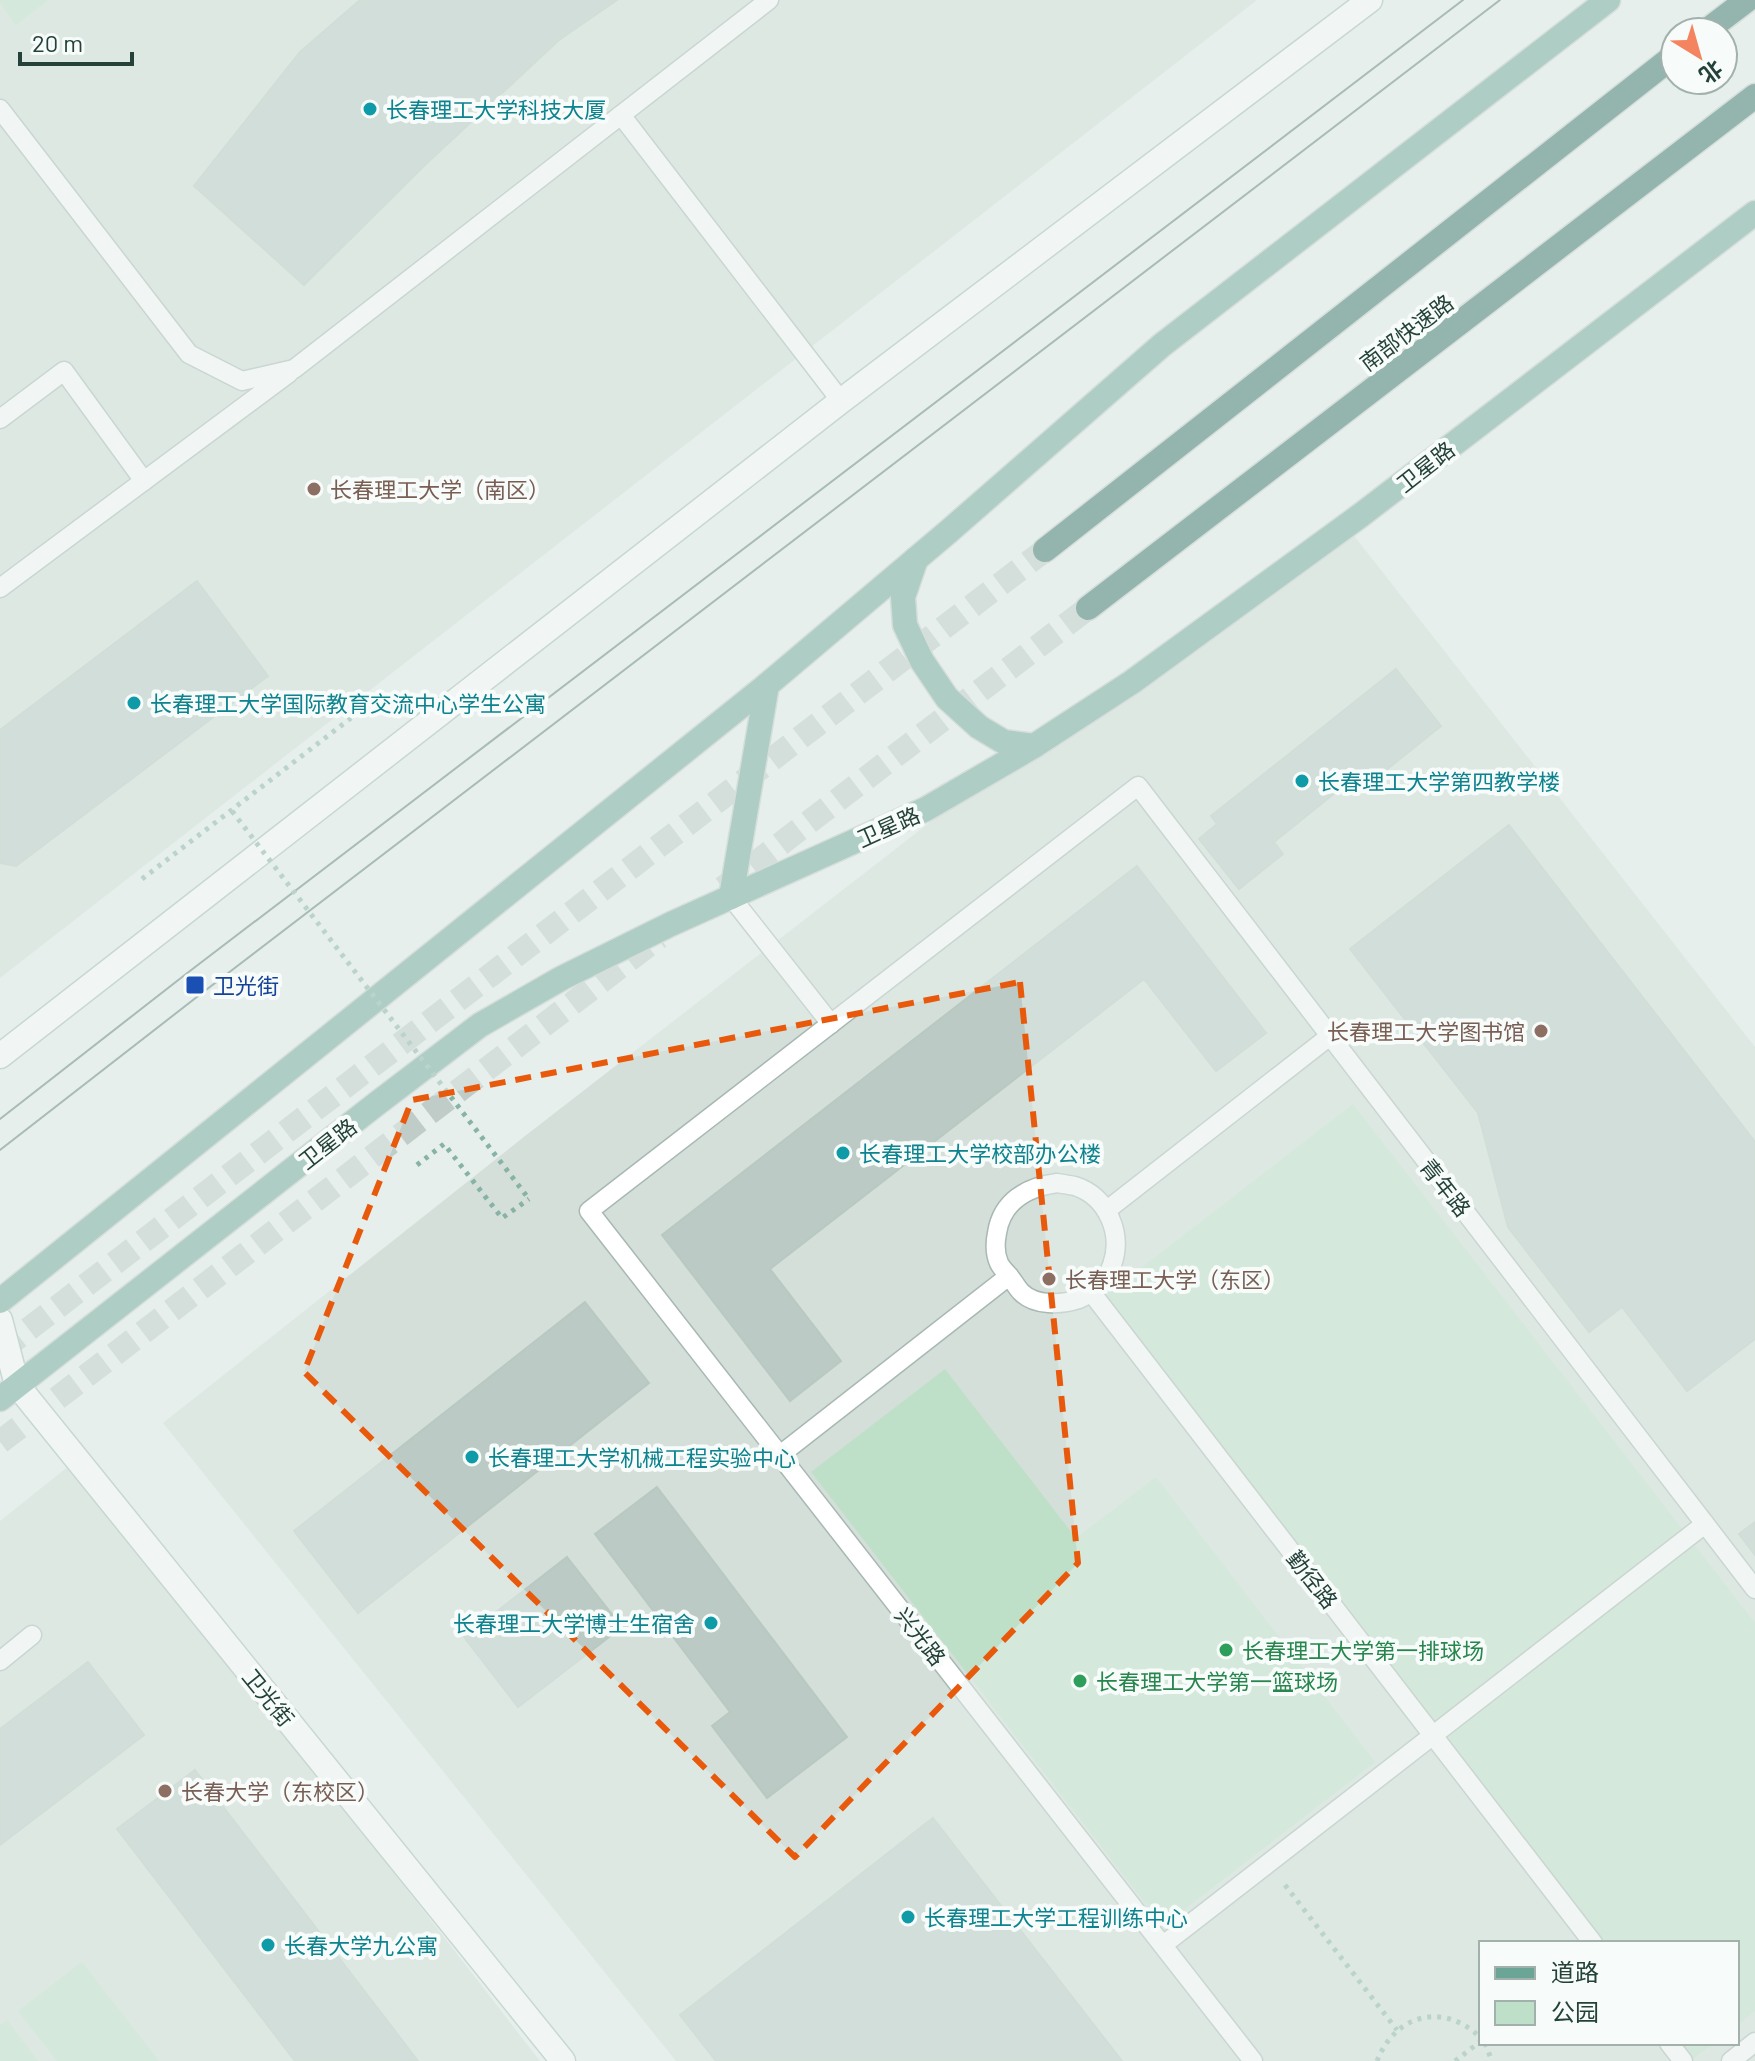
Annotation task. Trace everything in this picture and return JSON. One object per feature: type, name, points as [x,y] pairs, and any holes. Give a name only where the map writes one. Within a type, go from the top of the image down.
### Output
[{"type":"highway","points":[[1714,16],[1731,0]]},
{"type":"highway","points":[[1726,16],[1747,0]]},
{"type":"highway","points":[[1045,550],[1659,68]]},
{"type":"highway","name":"南部快速路","points":[[1088,608],[1755,96]]},
{"type":"main road","points":[[0,1056],[841,401],[1370,0]]},
{"type":"main road","points":[[0,1301],[767,685],[1162,345],[1608,0]]},
{"type":"main road","name":"卫星路","points":[[8,1392],[480,1025],[562,978],[926,809],[1034,746],[1132,682],[1361,515],[1755,213]]},
{"type":"main road","points":[[916,559],[903,597],[905,625],[922,661],[947,698],[979,727],[1004,742],[1034,746]]},
{"type":"main road","points":[[731,897],[767,685]]},
{"type":"main road","name":"卫光街","points":[[0,1320],[8,1392],[563,2061]]},
{"type":"lane","points":[[0,588],[294,369],[769,0]]},
{"type":"lane","points":[[0,109],[189,354],[242,381],[294,369]]},
{"type":"lane","points":[[621,115],[841,401]]},
{"type":"lane","points":[[0,419],[64,371],[144,481]]},
{"type":"lane","name":"青年路","points":[[831,1024],[1138,786],[1755,1589]]},
{"type":"lane","points":[[731,897],[831,1024]]},
{"type":"lane","name":"兴光路","points":[[831,1024],[589,1211],[1253,2061]]},
{"type":"lane","points":[[1107,1210],[1330,1036]]},
{"type":"lane","points":[[1057,1183],[1077,1187],[1093,1196],[1107,1210],[1115,1229],[1116,1249],[1111,1269],[1099,1286],[1082,1298],[1063,1304],[1042,1302],[1023,1295],[999,1264],[995,1245],[1002,1217],[1020,1195],[1038,1186],[1057,1183]]},
{"type":"lane","points":[[780,1455],[1009,1276]]},
{"type":"lane","name":"勤径路","points":[[1091,1292],[1591,1941]]},
{"type":"lane","points":[[1163,1945],[1705,1524]]},
{"type":"lane","points":[[0,1661],[32,1635]]},
{"type":"lane","points":[[1731,2061],[1755,2042]]},
{"type":"lane","points":[[1671,2045],[1683,2061]]},
{"type":"path","points":[[142,879],[351,718]]},
{"type":"path","points":[[232,811],[529,1199],[502,1218],[444,1144],[417,1165]]},
{"type":"path","points":[[1268,1864],[1397,2030]]},
{"type":"path","points":[[1377,2061],[1384,2045],[1397,2030],[1414,2020],[1432,2016],[1451,2018],[1469,2026],[1479,2038]]},
{"type":"path","points":[[1455,2061],[1479,2043]]},
{"type":"highlighted area","points":[[1020,982],[1078,1563],[795,1857],[304,1372],[412,1100]]},
{"type":"shaded area","name":"长春理工大学（南区）","points":[[0,0],[1257,0],[0,978]]},
{"type":"shaded area","name":"长春理工大学（东区）","points":[[1344,523],[1755,1047],[1755,2061],[676,2061],[163,1423],[525,1136],[1084,703]]},
{"type":"shaded area","name":"长春大学（东校区）","points":[[75,1461],[540,2061],[0,2061],[0,1521]]},
{"type":"green space","points":[[0,0],[48,0],[16,25]]},
{"type":"green space","points":[[1353,1104],[1755,1623],[1755,2011],[1739,2023],[1739,1941],[1603,1941],[1105,1296]]},
{"type":"green space","name":"长春理工大学第一篮球场","points":[[945,1369],[1076,1538],[1156,1477],[1375,1762],[1163,1926],[811,1472]]},
{"type":"green space","points":[[82,1962],[159,2061],[57,2061],[18,2011]]},
{"type":"green space","points":[[7,2020],[38,2061],[0,2061],[0,2025]]},
{"type":"green space","points":[[1684,2045],[1711,2045],[1694,2058]]},
{"type":"building","name":"长春理工大学科技大厦","points":[[360,0],[617,0],[559,40],[425,165],[304,285],[194,186],[300,52]]},
{"type":"building","name":"长春理工大学国际教育交流中心学生公寓","points":[[197,581],[268,676],[16,866],[0,863],[0,730]]},
{"type":"building","name":"长春理工大学第四教学楼","points":[[1396,669],[1441,726],[1365,787],[1356,776],[1274,842],[1283,854],[1239,889],[1199,839],[1217,824],[1211,816]]},
{"type":"building","name":"长春理工大学图书馆","points":[[1509,825],[1755,1142],[1755,1339],[1687,1391],[1622,1307],[1589,1332],[1508,1227],[1478,1113],[1350,949]]},
{"type":"building","name":"长春理工大学校部办公楼","points":[[1137,866],[1266,1033],[1216,1071],[1144,979],[770,1269],[841,1361],[790,1401],[662,1235]]},
{"type":"building","name":"长春理工大学机械工程实验中心","points":[[585,1302],[649,1383],[358,1613],[294,1531]]},
{"type":"building","name":"长春理工大学博士生宿舍","points":[[657,1487],[847,1737],[767,1798],[712,1726],[730,1712],[595,1534]]},
{"type":"building","points":[[1755,1522],[1755,1555],[1739,1534]]},
{"type":"building","points":[[567,1557],[622,1627],[518,1707],[464,1637]]},
{"type":"building","points":[[88,1662],[144,1735],[0,1845],[0,1729]]},
{"type":"building","name":"长春大学九公寓","points":[[195,1770],[418,2061],[295,2061],[117,1829]]},
{"type":"building","name":"长春理工大学工程训练中心","points":[[933,1818],[1122,2061],[716,2061],[680,2015]]},
{"type":"tunnel","points":[[0,1351],[1045,550]]},
{"type":"tunnel","points":[[723,888],[1088,608]]},
{"type":"tunnel","points":[[0,1442],[659,937]]},
{"type":"tram line","points":[[0,1119],[1463,0]]},
{"type":"tram line","points":[[0,1150],[1500,0]]},
{"type":"place","name":"长春理工大学科技大厦","points":[[370,109]]},
{"type":"place","name":"长春理工大学（南区）","points":[[314,489]]},
{"type":"place","name":"长春理工大学国际教育交流中心学生公寓","points":[[134,703]]},
{"type":"place","name":"长春理工大学第四教学楼","points":[[1302,781]]},
{"type":"place","name":"卫光街","points":[[195,985]]},
{"type":"place","name":"长春理工大学图书馆","points":[[1541,1031]]},
{"type":"place","name":"长春理工大学校部办公楼","points":[[843,1153]]},
{"type":"place","name":"长春理工大学（东区）","points":[[1049,1279]]},
{"type":"place","name":"长春理工大学机械工程实验中心","points":[[472,1457]]},
{"type":"place","name":"长春理工大学博士生宿舍","points":[[711,1623]]},
{"type":"place","name":"长春理工大学第一排球场","points":[[1226,1650]]},
{"type":"place","name":"长春理工大学第一篮球场","points":[[1080,1681]]},
{"type":"place","name":"长春大学（东校区）","points":[[165,1791]]},
{"type":"place","name":"长春理工大学工程训练中心","points":[[908,1917]]},
{"type":"place","name":"长春大学九公寓","points":[[268,1945]]}]
